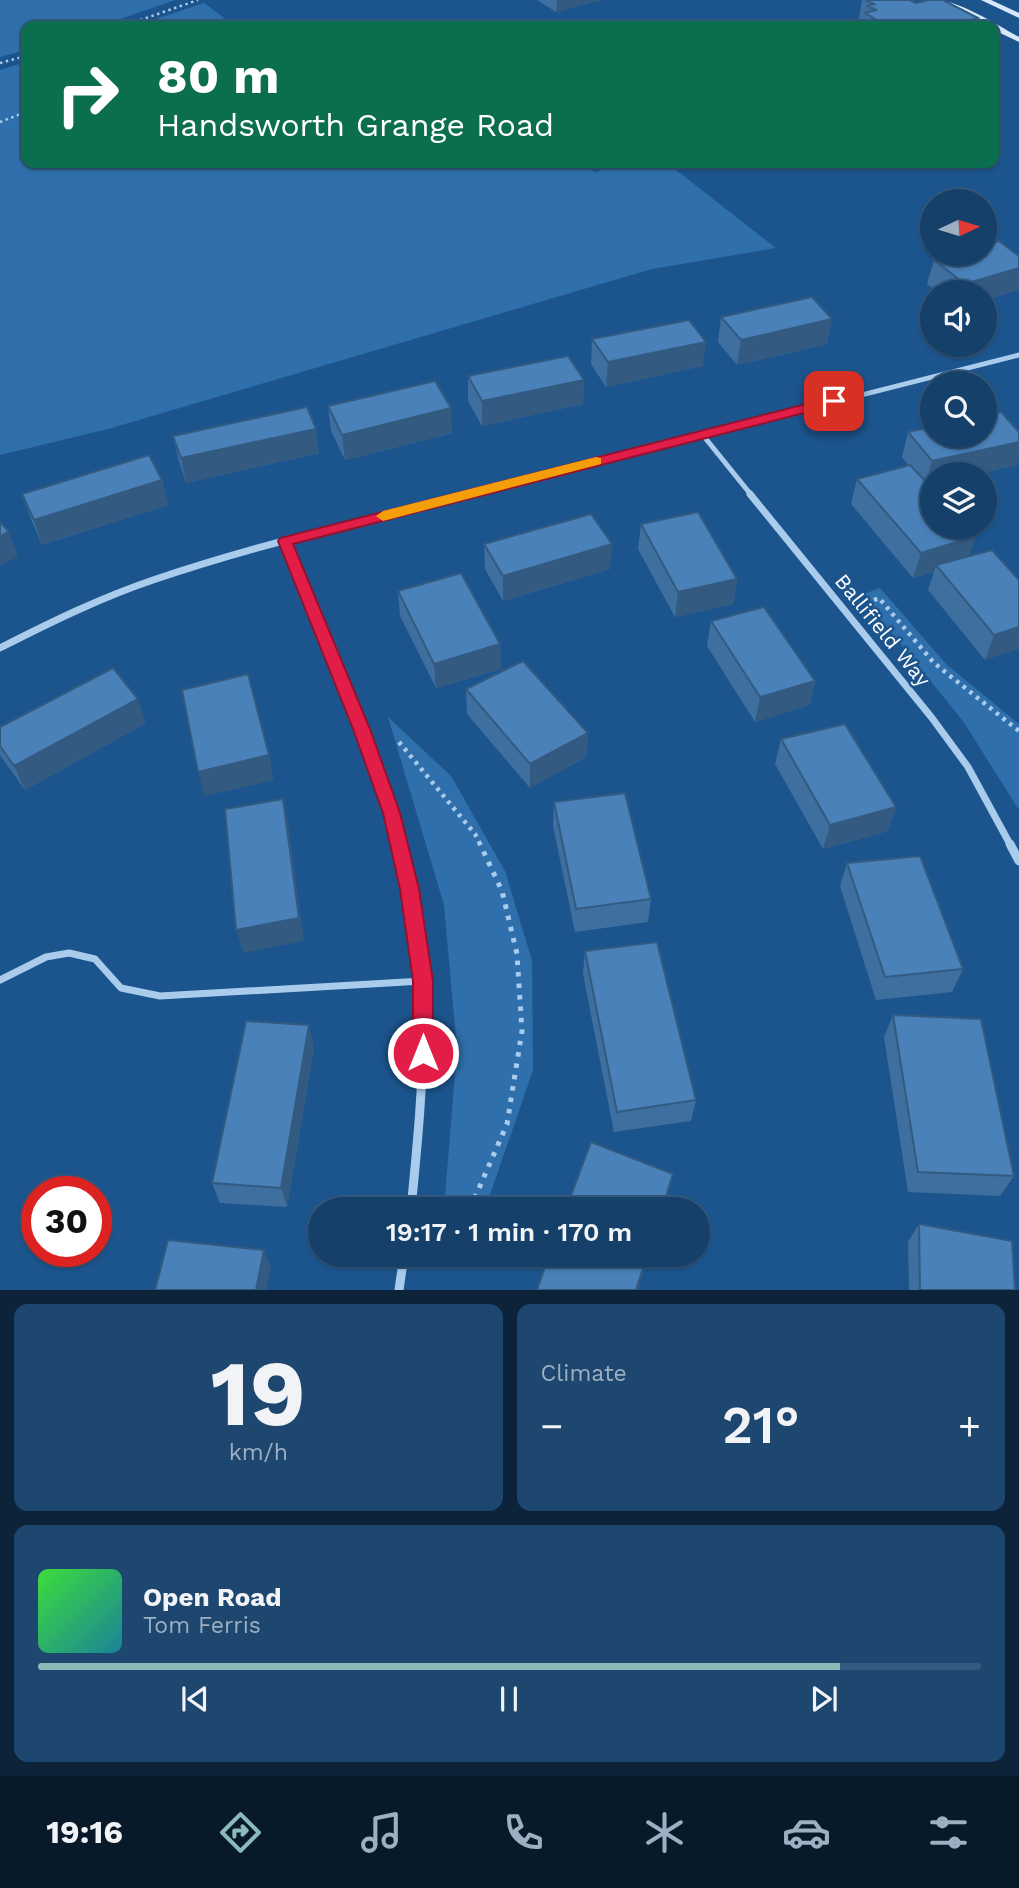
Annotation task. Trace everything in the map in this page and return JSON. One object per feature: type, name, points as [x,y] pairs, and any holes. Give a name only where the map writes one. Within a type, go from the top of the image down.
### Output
[{"type":"main road","points":[[939,0],[982,21]]},
{"type":"main road","points":[[985,0],[1019,16]]},
{"type":"main road","points":[[976,18],[1006,10]]},
{"type":"main road","points":[[999,30],[1019,40]]},
{"type":"street","points":[[0,648],[57,619],[156,579],[285,541],[1019,355]]},
{"type":"street","name":"Ballifield Way","points":[[702,434],[932,718],[968,767],[1019,861]]},
{"type":"street","points":[[285,541],[362,729],[391,813],[410,889],[423,981],[423,1077],[412,1197]]},
{"type":"street","points":[[399,1290],[402,1267]]},
{"type":"lane","points":[[0,980],[46,957],[69,953],[95,958],[121,988],[160,996],[423,981]]},
{"type":"path","points":[[137,21],[195,0]]},
{"type":"path","points":[[0,63],[21,57]]},
{"type":"path","points":[[0,122],[21,114]]},
{"type":"path","points":[[842,607],[879,598],[934,663],[1019,731]]},
{"type":"path","points":[[362,729],[403,744],[475,834],[502,891],[517,954],[522,1031],[507,1124],[475,1197]]},
{"type":"shaded area","points":[[0,0],[175,0],[114,21],[21,21],[21,51],[0,57]]},
{"type":"shaded area","points":[[204,3],[228,21],[150,21]]},
{"type":"shaded area","points":[[21,64],[21,168],[588,168],[595,172],[607,168],[673,168],[776,248],[652,269],[108,429],[0,455],[0,70]]},
{"type":"shaded area","points":[[880,588],[947,665],[1019,724],[1019,810],[963,721],[861,595]]},
{"type":"shaded area","points":[[388,717],[451,776],[505,871],[532,961],[533,1070],[489,1197],[445,1197],[457,1049],[444,905]]},
{"type":"building","points":[[866,0],[909,0],[916,3],[943,0],[978,18],[967,21],[879,21],[865,13],[876,10],[868,6],[874,4]]},
{"type":"building","points":[[998,241],[1019,256],[1019,268],[978,280],[960,280],[942,266],[998,266]]},
{"type":"building","points":[[812,297],[832,319],[741,340],[721,317]]},
{"type":"building","points":[[689,320],[706,342],[608,362],[592,339]]},
{"type":"building","points":[[568,356],[584,380],[482,401],[468,376]]},
{"type":"building","points":[[435,381],[451,408],[342,435],[328,406]]},
{"type":"building","points":[[307,407],[316,429],[181,458],[173,436]]},
{"type":"building","points":[[1001,412],[1019,432],[1019,442],[997,447],[997,413]]},
{"type":"building","points":[[920,430],[920,446],[908,432]]},
{"type":"building","points":[[921,448],[992,448],[932,461]]},
{"type":"building","points":[[149,455],[162,480],[34,520],[22,494]]},
{"type":"building","points":[[910,465],[920,475],[920,539],[966,539],[921,553],[857,479]]},
{"type":"building","points":[[698,512],[737,579],[678,592],[641,524]]},
{"type":"building","points":[[591,514],[612,544],[503,576],[484,544]]},
{"type":"building","points":[[0,522],[9,532],[0,536]]},
{"type":"building","points":[[992,550],[1019,580],[1019,627],[994,635],[936,565]]},
{"type":"building","points":[[461,573],[500,644],[434,664],[398,591]]},
{"type":"building","points":[[764,607],[815,681],[760,697],[711,621]]},
{"type":"building","points":[[523,661],[588,733],[530,764],[466,689]]},
{"type":"building","points":[[113,668],[138,699],[14,766],[0,746],[0,727]]},
{"type":"building","points":[[248,674],[269,755],[198,772],[182,690]]},
{"type":"building","points":[[845,724],[896,807],[830,825],[781,739]]},
{"type":"building","points":[[625,793],[651,899],[576,909],[554,802]]},
{"type":"building","points":[[283,799],[299,918],[236,930],[225,809]]},
{"type":"building","points":[[920,856],[963,969],[885,977],[847,863]]},
{"type":"building","points":[[657,942],[696,1100],[617,1112],[585,951]]},
{"type":"building","points":[[893,1015],[981,1019],[1014,1176],[918,1172]]},
{"type":"building","points":[[246,1021],[309,1025],[281,1188],[212,1183]]},
{"type":"building","points":[[591,1142],[673,1174],[666,1197],[570,1197]]},
{"type":"building","points":[[919,1224],[1012,1241],[1015,1290],[920,1290]]},
{"type":"building","points":[[168,1240],[264,1250],[256,1290],[155,1290]]},
{"type":"building","points":[[545,1267],[643,1267],[636,1290],[537,1290]]},
{"type":"slow traffic","points":[[383,516],[596,461]]},
{"type":"route","points":[[423,1053],[423,981],[410,889],[391,813],[362,729],[285,541],[834,401]]}]
